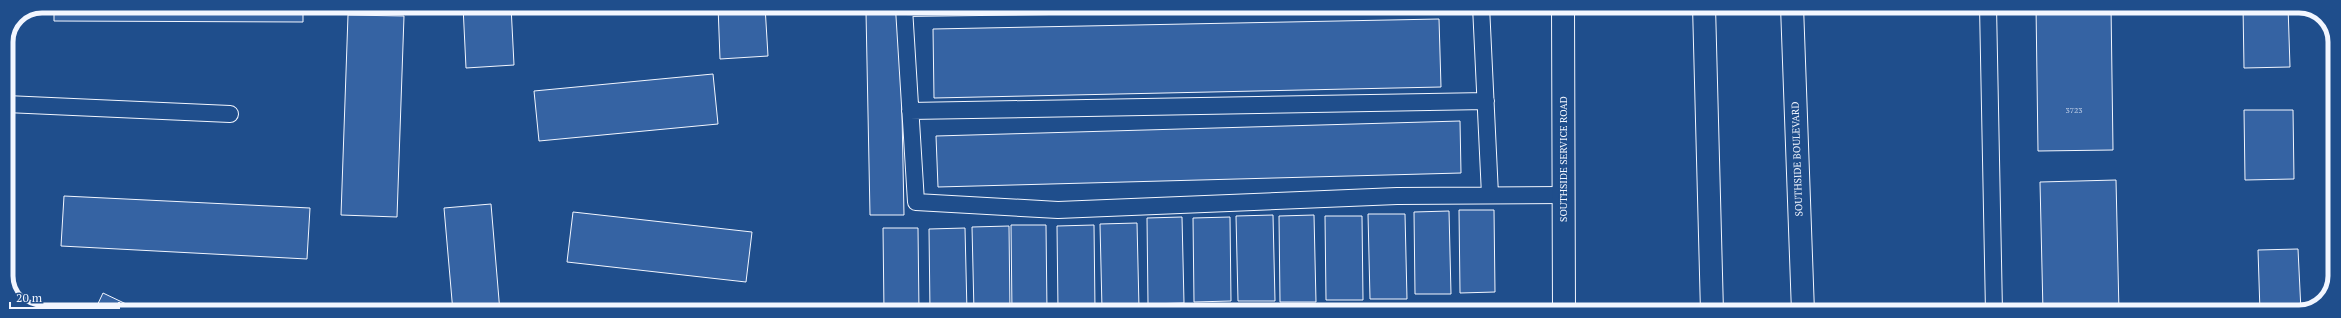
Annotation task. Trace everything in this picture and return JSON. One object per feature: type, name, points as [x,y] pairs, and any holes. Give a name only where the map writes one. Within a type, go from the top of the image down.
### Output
[{"type":"main road","name":"SOUTHSIDE SERVICE ROAD","points":[[1563,13],[1564,305]]},
{"type":"main road","points":[[1704,13],[1712,305]]},
{"type":"main road","name":"SOUTHSIDE BOULEVARD","points":[[1792,13],[1803,305]]},
{"type":"lane","points":[[904,13],[916,202],[1058,210],[1397,196],[1564,195]]},
{"type":"lane","points":[[1481,13],[1490,195]]},
{"type":"lane","points":[[1988,13],[1994,305]]},
{"type":"lane","points":[[910,111],[1486,101]]},
{"type":"lane","points":[[13,104],[230,114]]},
{"type":"building","points":[[54,13],[303,13],[303,22],[54,21]]},
{"type":"building","points":[[463,13],[511,13],[514,65],[466,68]]},
{"type":"building","points":[[718,13],[765,13],[768,56],[720,59]]},
{"type":"building","points":[[866,13],[900,13],[904,215],[870,215]]},
{"type":"building","points":[[2036,13],[2111,13],[2113,150],[2038,151]]},
{"type":"building","points":[[2243,13],[2288,13],[2290,67],[2244,68]]},
{"type":"building","points":[[348,15],[404,16],[397,217],[341,215]]},
{"type":"building","points":[[1439,19],[1441,87],[934,98],[933,29]]},
{"type":"building","points":[[713,74],[718,124],[539,141],[534,91]]},
{"type":"building","points":[[2244,110],[2293,110],[2294,179],[2245,180]]},
{"type":"building","points":[[1460,121],[1461,173],[938,187],[936,136]]},
{"type":"building","points":[[2116,180],[2119,305],[2043,305],[2040,182]]},
{"type":"building","points":[[64,196],[310,208],[307,259],[61,246]]},
{"type":"building","points":[[491,204],[499,305],[452,305],[444,208]]},
{"type":"building","points":[[1459,210],[1494,210],[1495,292],[1460,293]]},
{"type":"building","points":[[1449,211],[1451,294],[1415,294],[1414,212]]},
{"type":"building","points":[[573,212],[752,232],[746,282],[567,262]]},
{"type":"building","points":[[1368,214],[1405,214],[1407,299],[1370,299]]},
{"type":"building","points":[[1273,215],[1275,301],[1238,301],[1236,216]]},
{"type":"building","points":[[1314,215],[1316,302],[1280,302],[1279,216]]},
{"type":"building","points":[[1325,216],[1362,216],[1363,300],[1326,300]]},
{"type":"building","points":[[1182,217],[1184,303],[1148,304],[1147,218]]},
{"type":"building","points":[[1230,217],[1231,301],[1194,302],[1193,218]]},
{"type":"building","points":[[1137,223],[1139,305],[1102,305],[1100,224]]},
{"type":"building","points":[[1011,225],[1046,225],[1047,305],[1012,305]]},
{"type":"building","points":[[1094,225],[1095,305],[1058,305],[1057,226]]},
{"type":"building","points":[[1009,226],[1010,305],[974,305],[972,227]]},
{"type":"building","points":[[883,228],[918,228],[919,305],[884,305]]},
{"type":"building","points":[[965,228],[967,305],[930,305],[929,229]]},
{"type":"building","points":[[2298,249],[2301,305],[2260,305],[2258,250]]},
{"type":"building","points":[[103,293],[128,305],[97,305]]}]
